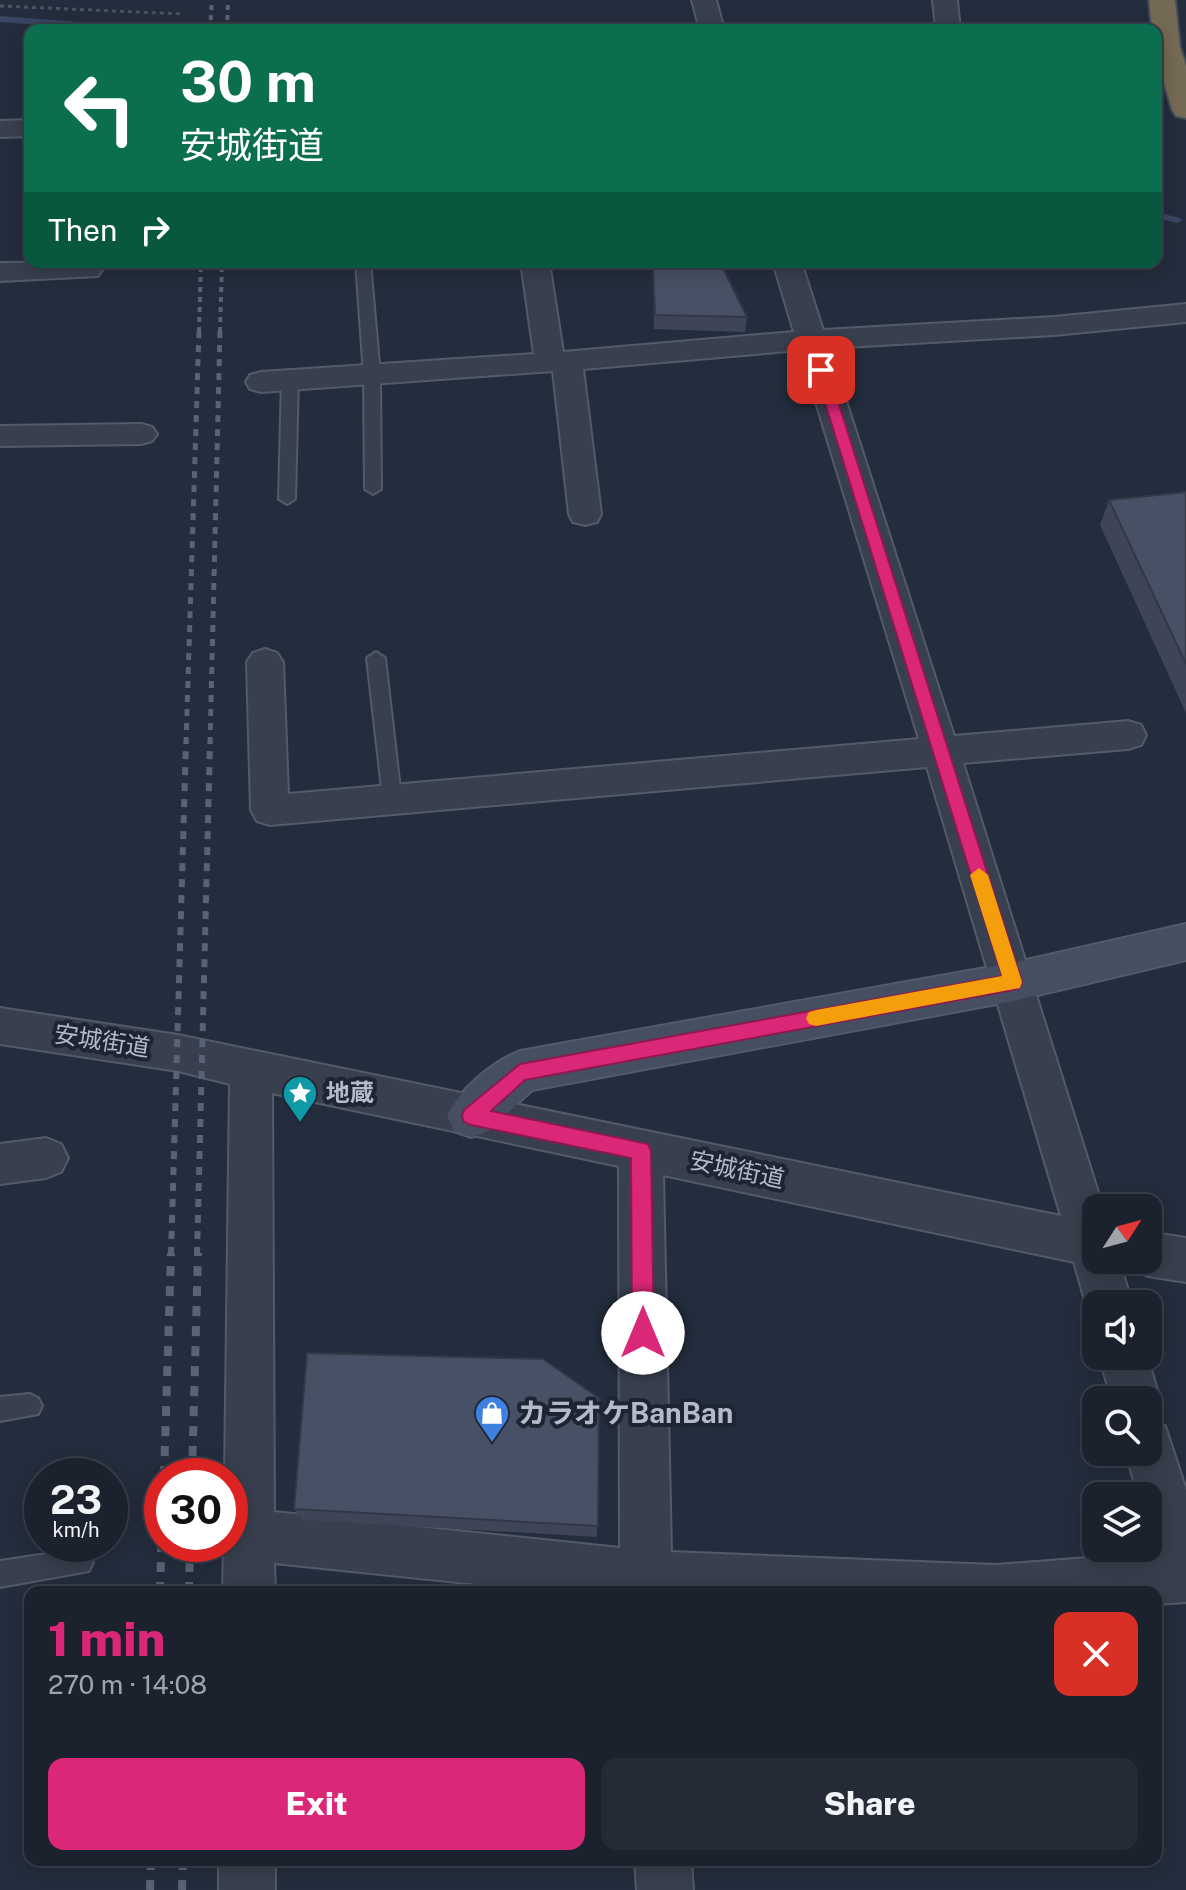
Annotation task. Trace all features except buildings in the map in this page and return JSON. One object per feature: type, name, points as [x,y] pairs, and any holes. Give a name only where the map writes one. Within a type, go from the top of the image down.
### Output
[{"type":"highway","points":[[1162,0],[1186,110]]},
{"type":"street","points":[[704,0],[710,24]]},
{"type":"street","points":[[945,0],[947,24]]},
{"type":"street","points":[[0,129],[24,128]]},
{"type":"street","points":[[536,268],[558,361],[585,514]]},
{"type":"street","points":[[789,268],[1082,1209]]},
{"type":"street","points":[[0,272],[88,270]]},
{"type":"street","points":[[275,380],[812,340],[1054,326],[1186,313]]},
{"type":"street","points":[[0,436],[141,434]]},
{"type":"street","points":[[265,662],[270,810],[1128,735]]},
{"type":"street","points":[[471,1116],[520,1072],[1013,982],[1186,942]]},
{"type":"street","name":"安城街道","points":[[0,1026],[178,1053],[1082,1249]]},
{"type":"street","points":[[249,1586],[251,1070]]},
{"type":"street","points":[[641,1151],[646,1584]]},
{"type":"street","points":[[0,1164],[46,1158]]},
{"type":"street","points":[[1162,1256],[1186,1260]]},
{"type":"street","points":[[1059,1586],[1186,1576],[1155,1466]]},
{"type":"street","points":[[249,1535],[646,1584],[746,1586]]},
{"type":"street","points":[[247,1866],[247,1890]]},
{"type":"street","points":[[663,1866],[665,1890]]},
{"type":"lane","points":[[363,268],[372,375],[373,489]]},
{"type":"lane","points":[[275,380],[287,499]]},
{"type":"lane","points":[[376,658],[392,798]]},
{"type":"lane","points":[[0,1409],[30,1406]]},
{"type":"lane","points":[[0,1574],[80,1562]]},
{"type":"path","points":[[0,6],[183,14]]},
{"type":"waterway","points":[[0,19],[66,24]]},
{"type":"waterway","points":[[1162,216],[1177,220]]},
{"type":"railway","points":[[210,24],[212,0]]},
{"type":"railway","points":[[227,24],[228,0]]},
{"type":"railway","points":[[199,332],[201,268]]},
{"type":"railway","points":[[220,332],[222,268]]},
{"type":"railway","points":[[186,744],[199,330]]},
{"type":"railway","points":[[210,744],[220,330]]},
{"type":"railway","points":[[171,1255],[186,742]]},
{"type":"railway","points":[[197,1255],[210,742]]},
{"type":"railway","points":[[165,1458],[171,1253]]},
{"type":"railway","points":[[192,1458],[198,1253]]},
{"type":"railway","points":[[160,1586],[161,1562]]},
{"type":"railway","points":[[189,1586],[190,1562]]},
{"type":"railway","points":[[150,1890],[151,1866]]},
{"type":"railway","points":[[182,1890],[183,1866]]},
{"type":"slow traffic","points":[[816,1018],[1013,982],[979,875]]},
{"type":"place","name":"地蔵","points":[[300,1124]]},
{"type":"place","name":"カラオケBanBan","points":[[492,1444]]},
{"type":"route","points":[[643,1333],[641,1151],[471,1116],[520,1072],[1013,982],[821,370]]}]
